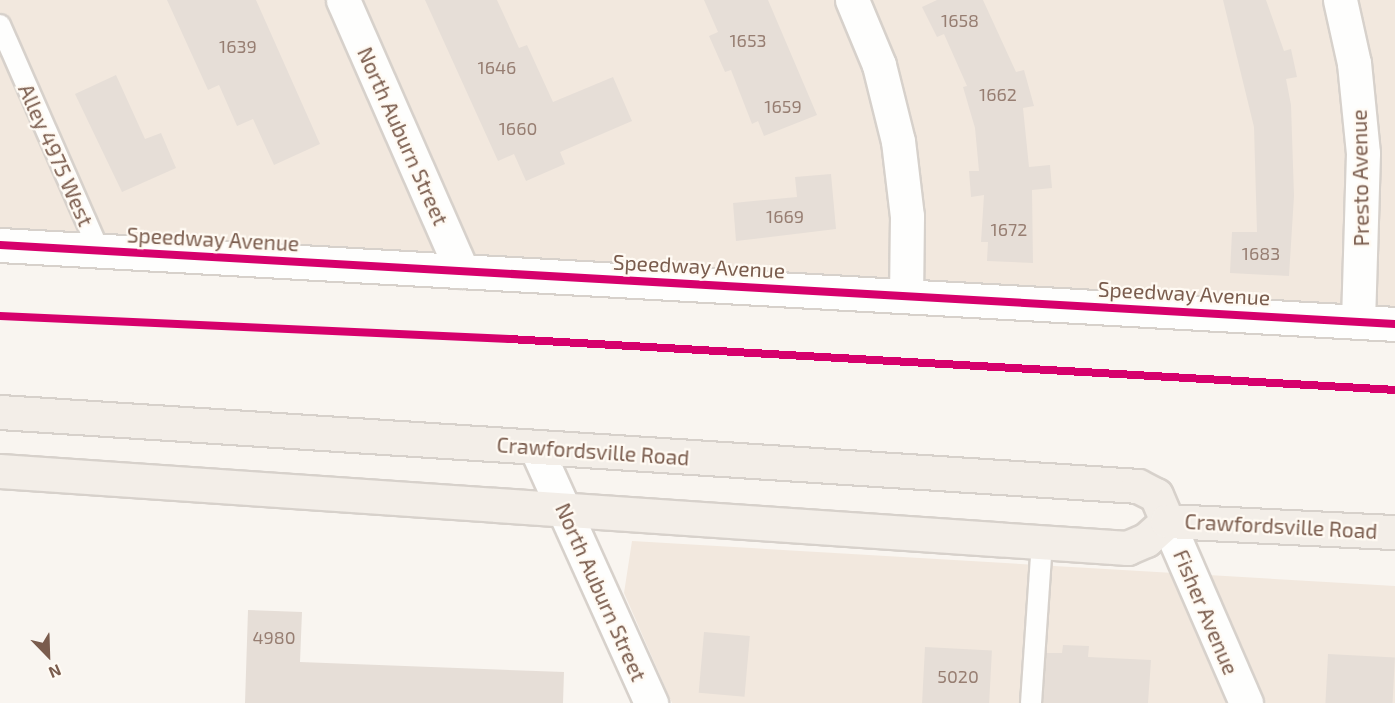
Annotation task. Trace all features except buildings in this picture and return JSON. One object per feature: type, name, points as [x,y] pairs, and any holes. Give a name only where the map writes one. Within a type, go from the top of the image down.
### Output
[{"type":"main road","name":"Crawfordsville Road","points":[[0,412],[1138,486],[1156,495],[1167,521]]},
{"type":"main road","name":"Crawfordsville Road","points":[[0,471],[566,511],[1042,540],[1127,548],[1146,540],[1167,521],[1395,532]]},
{"type":"street","name":"North Auburn Street","points":[[343,0],[462,271]]},
{"type":"street","points":[[852,0],[879,65],[898,141],[907,216],[906,295]]},
{"type":"street","name":"Presto Avenue","points":[[1340,0],[1355,73],[1363,153],[1358,321]]},
{"type":"street","name":"Speedway Avenue","points":[[0,245],[1395,324]]},
{"type":"street","name":"North Auburn Street","points":[[536,448],[651,703]]},
{"type":"street","name":"Fisher Avenue","points":[[1167,521],[1246,703]]},
{"type":"lane","name":"Alley 4975 West","points":[[0,25],[99,251]]},
{"type":"lane","points":[[1031,703],[1042,540]]},
{"type":"shaded area","points":[[0,0],[1395,0],[1395,308],[407,251],[0,235]]},
{"type":"shaded area","points":[[632,541],[1395,586],[1395,703],[672,703],[624,593]]},
{"type":"cycle path","points":[[0,245],[1395,324]]},
{"type":"cycle path","points":[[0,316],[509,339],[1395,390]]}]
